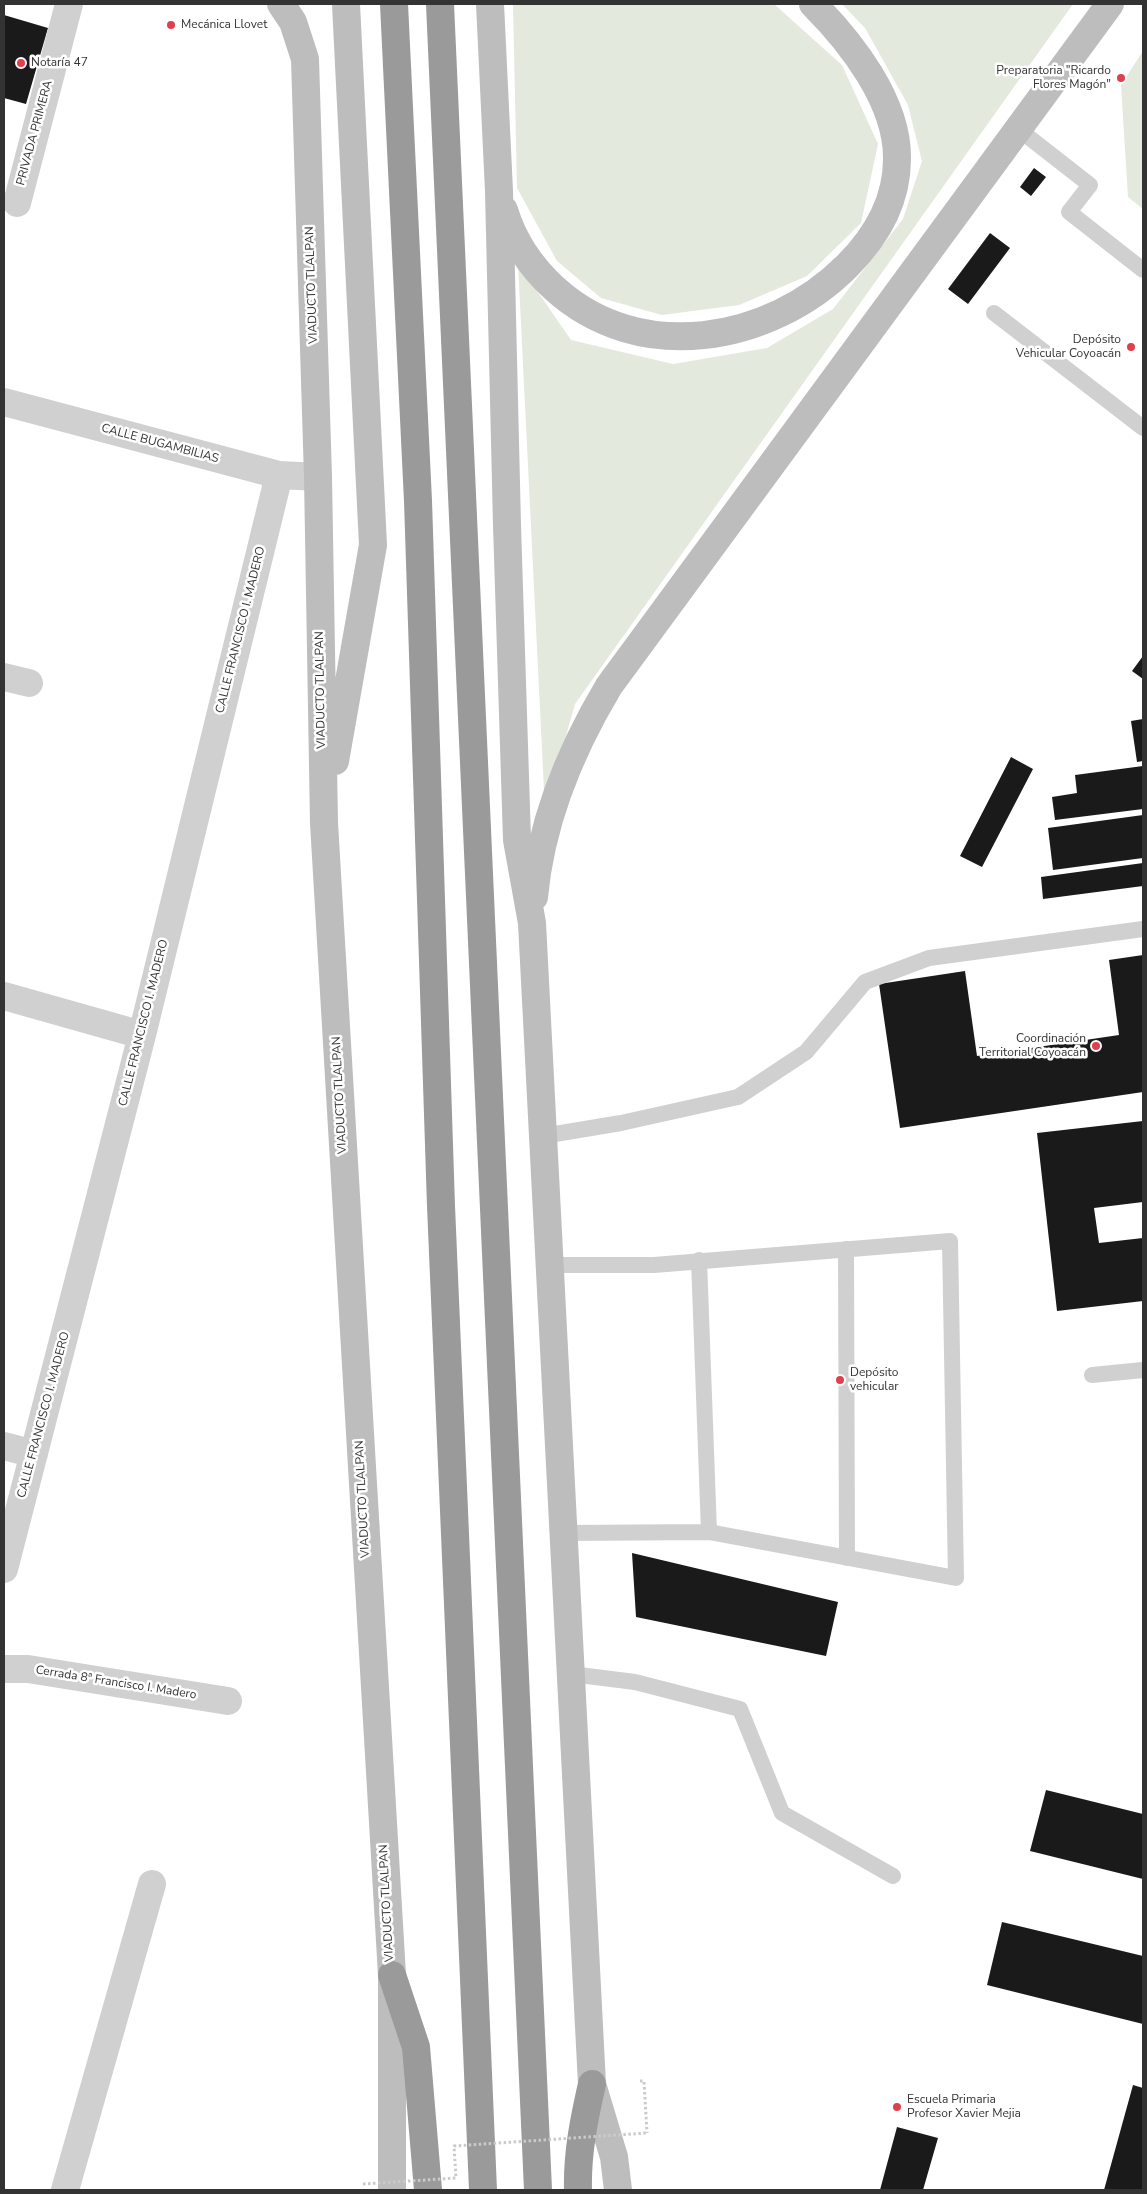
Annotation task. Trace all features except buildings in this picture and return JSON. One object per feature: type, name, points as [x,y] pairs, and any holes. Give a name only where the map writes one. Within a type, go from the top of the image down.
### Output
[{"type":"highway","points":[[394,4],[418,501],[441,1206],[483,2190]]},
{"type":"highway","points":[[440,4],[538,2190]]},
{"type":"highway","points":[[392,1975],[416,2047],[428,2190]]},
{"type":"highway","points":[[578,2190],[582,2125],[592,2084]]},
{"type":"main road","name":"VIADUCTO TLALPAN","points":[[281,4],[293,22],[305,59],[318,477],[324,823],[392,1975],[392,2190]]},
{"type":"main road","points":[[324,823],[373,545],[346,4]]},
{"type":"main road","points":[[490,4],[499,191],[506,525],[517,840],[532,923],[592,2084],[614,2157],[618,2190]]},
{"type":"main road","points":[[499,191],[513,232],[531,263],[567,300],[590,314],[614,325],[639,333],[700,336],[731,331],[760,323],[813,296],[836,277],[875,234],[887,210],[894,185],[897,159],[890,116],[881,95],[852,49],[832,23],[813,4]]},
{"type":"main road","points":[[532,923],[535,884],[542,844],[554,801],[566,768],[585,726],[609,686],[1110,4]]},
{"type":"street","name":"PRIVADA PRIMERA","points":[[16,203],[69,4]]},
{"type":"street","name":"CALLE BUGAMBILIAS","points":[[4,402],[279,475],[318,477]]},
{"type":"street","name":"CALLE FRANCISCO I. MADERO","points":[[4,1570],[142,1034],[279,475]]},
{"type":"street","points":[[4,996],[142,1034]]},
{"type":"street","points":[[4,1446],[34,1454]]},
{"type":"street","name":"Cerrada 8ª Francisco I. Madero","points":[[4,1669],[28,1670],[228,1701]]},
{"type":"street","points":[[65,2190],[152,1884]]},
{"type":"lane","points":[[1018,128],[1090,185],[1069,212],[1143,270]]},
{"type":"lane","points":[[994,312],[1143,428]]},
{"type":"lane","points":[[543,1136],[621,1123],[738,1097],[806,1052],[865,982],[929,958],[1143,929]]},
{"type":"lane","points":[[550,1265],[654,1265],[950,1241],[956,1578],[709,1532],[564,1533]]},
{"type":"lane","points":[[846,1249],[847,1558]]},
{"type":"lane","points":[[699,1260],[709,1532]]},
{"type":"lane","points":[[1092,1375],[1143,1370]]},
{"type":"lane","points":[[571,1674],[635,1682],[740,1709],[782,1813],[893,1876]]},
{"type":"path","points":[[363,2184],[456,2178],[454,2146],[647,2133],[644,2081],[640,2081]]},
{"type":"shaded area","points":[[513,4],[774,4],[842,65],[878,144],[861,223],[807,276],[739,305],[662,315],[601,298],[557,261],[517,188]]},
{"type":"shaded area","points":[[842,4],[1073,4],[575,704],[545,810],[518,263],[571,340],[673,364],[767,348],[833,309],[903,219],[922,161],[908,105],[865,28]]},
{"type":"shaded area","points":[[1143,51],[1143,209],[1128,197],[1121,85]]},
{"type":"place","name":"Mecánica Llovet","points":[[171,25]]},
{"type":"place","name":"Notaría 47","points":[[21,63]]},
{"type":"place","name":"Preparatoria \"Ricardo Flores Magón\"","points":[[1121,78]]},
{"type":"place","name":"Depósito Vehicular Coyoacán","points":[[1131,347]]},
{"type":"place","name":"Coordinación Territorial Coyoacán","points":[[1096,1046]]},
{"type":"place","name":"Depósito vehicular","points":[[840,1380]]},
{"type":"place","name":"Escuela Primaria Profesor Xavier Mejia","points":[[897,2107]]}]
